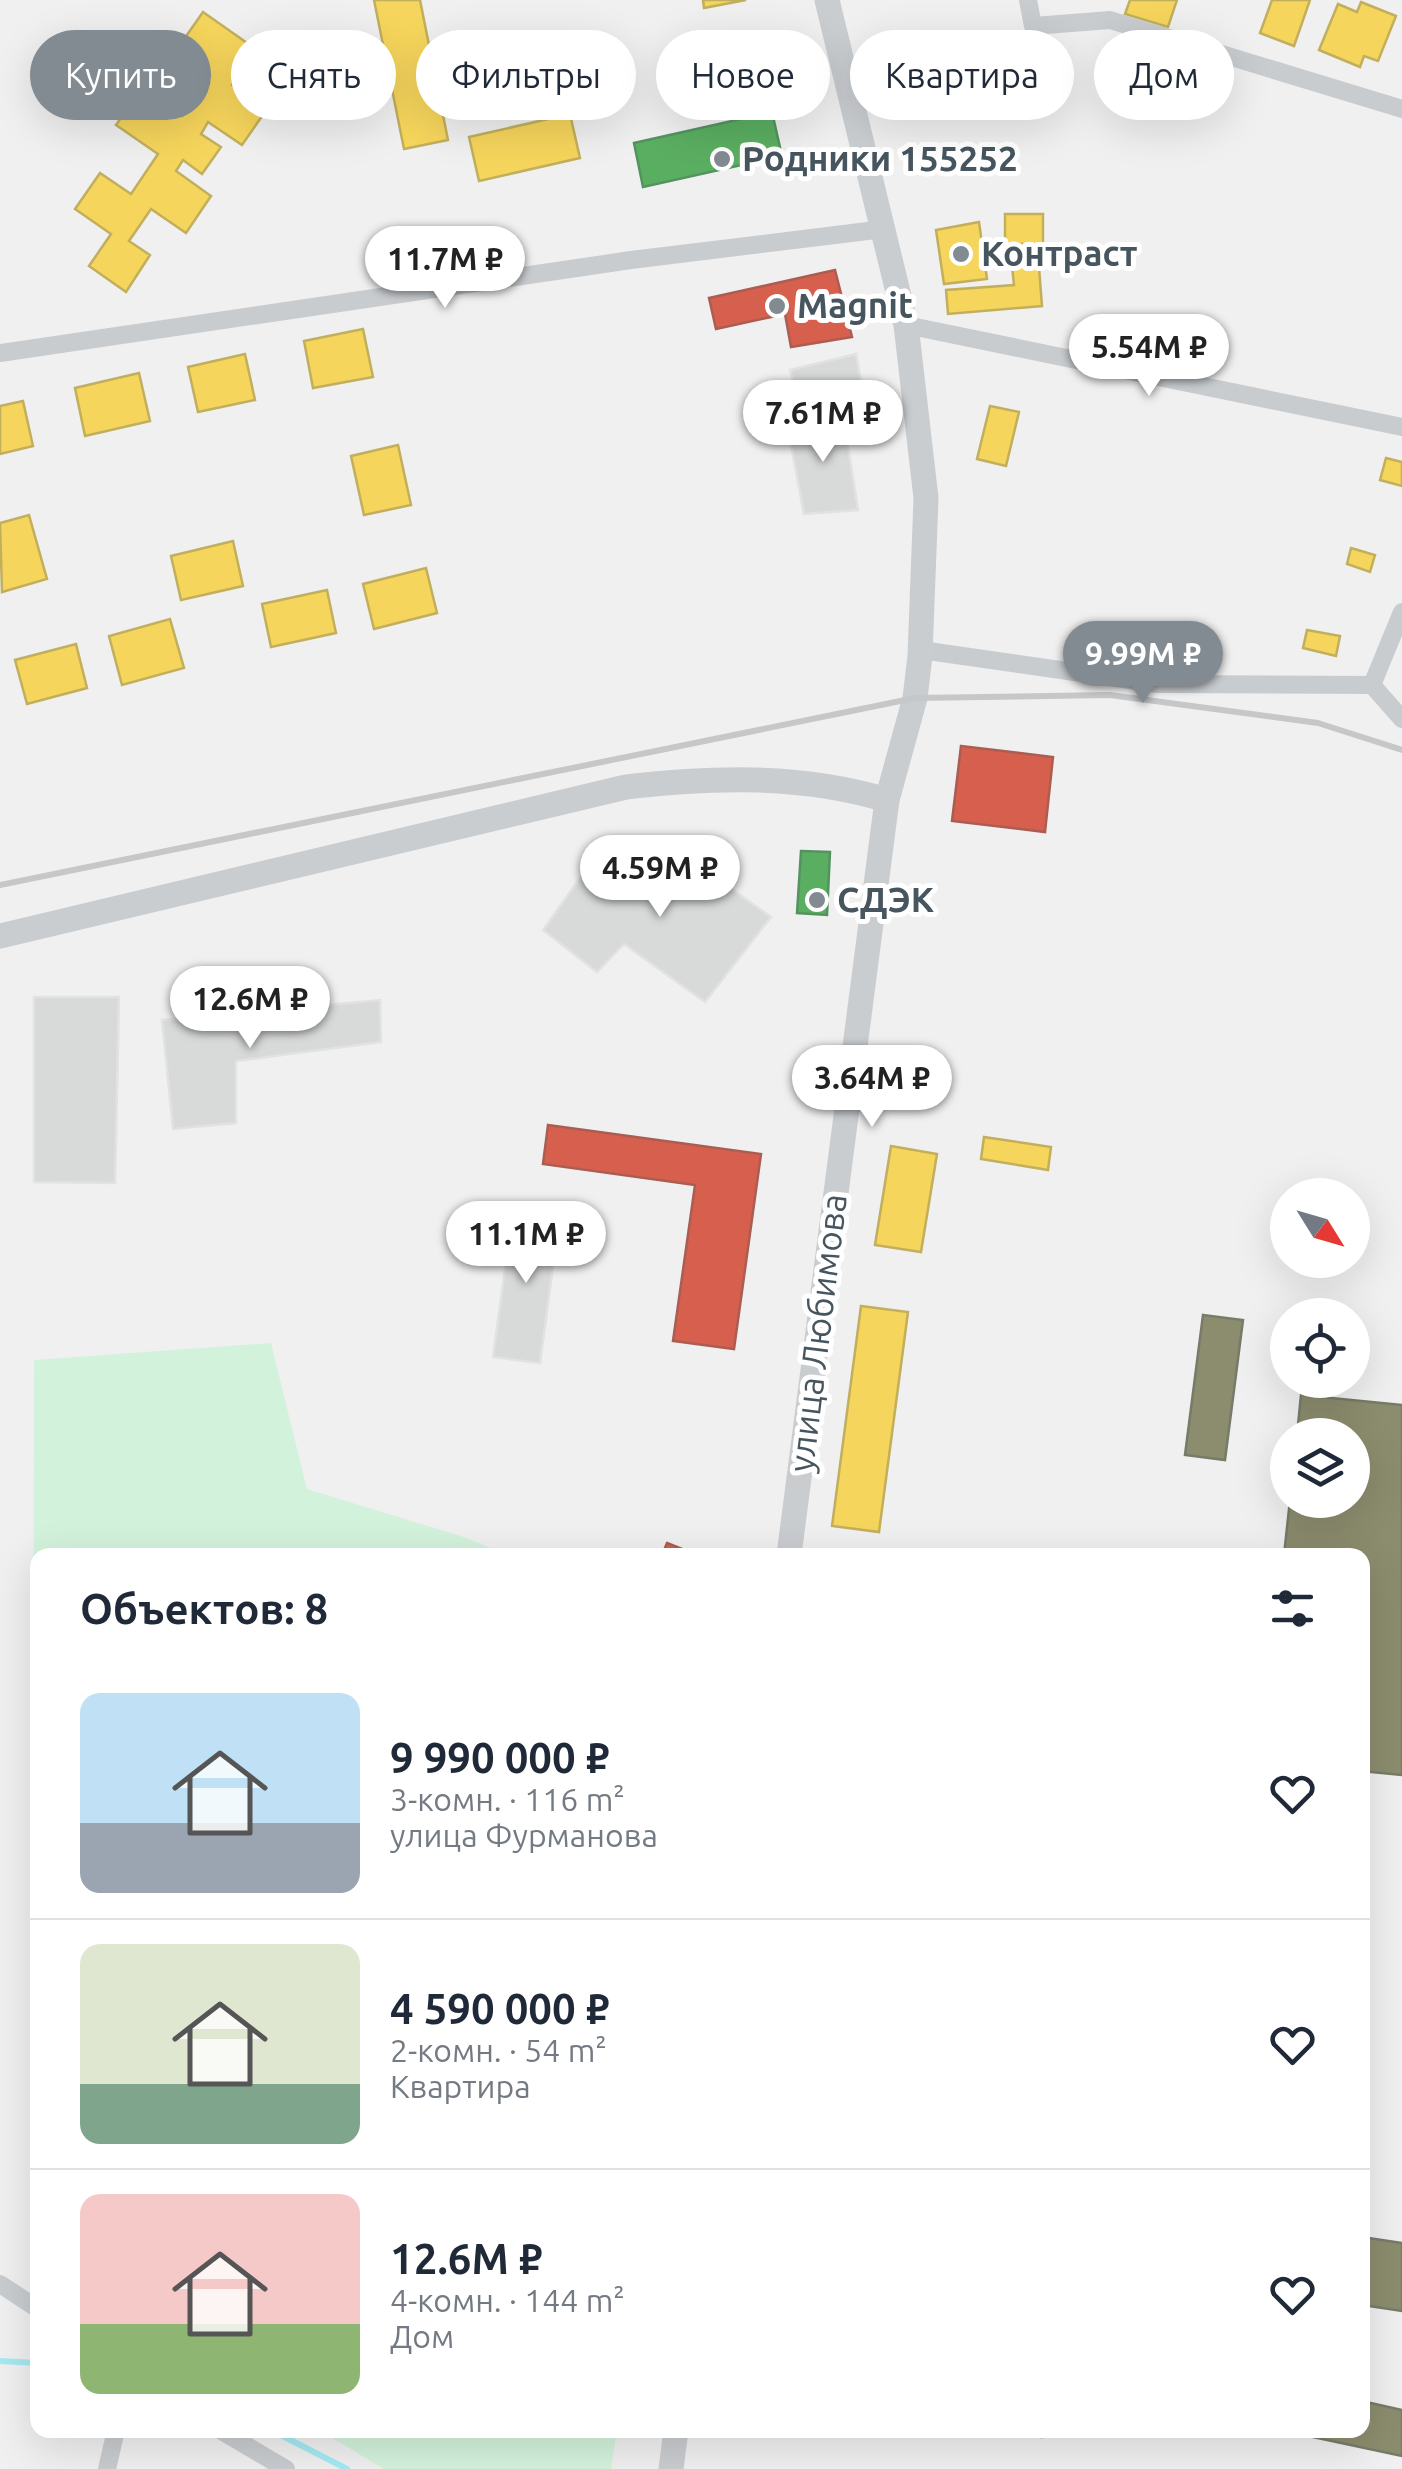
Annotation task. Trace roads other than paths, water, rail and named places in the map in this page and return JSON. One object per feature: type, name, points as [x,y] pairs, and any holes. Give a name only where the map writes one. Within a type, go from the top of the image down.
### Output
[{"type":"main road","name":"улица Любимова","points":[[790,1548],[887,800],[916,698],[926,498],[906,325],[828,0]]},
{"type":"main road","points":[[0,936],[626,787],[703,778],[752,778],[824,786],[887,800]]},
{"type":"main road","points":[[671,2469],[675,2438]]},
{"type":"street","points":[[1028,0],[1033,26],[1110,20],[1402,108]]},
{"type":"street","points":[[0,353],[614,262],[884,229]]},
{"type":"street","points":[[906,325],[1402,427]]},
{"type":"street","points":[[1372,685],[1402,612]]},
{"type":"street","points":[[921,650],[1158,684],[1372,685],[1402,718]]},
{"type":"street","points":[[0,2284],[30,2303]]},
{"type":"street","points":[[107,2469],[114,2438]]},
{"type":"street","points":[[234,2438],[286,2469]]},
{"type":"waterway","points":[[0,2361],[30,2363]]},
{"type":"waterway","points":[[287,2438],[347,2469]]},
{"type":"railway","points":[[0,885],[915,698],[1110,695],[1318,723],[1402,750]]},
{"type":"place","name":"Родники 155252","points":[[722,159]]},
{"type":"place","name":"Контраст","points":[[961,254]]},
{"type":"place","name":"Magnit","points":[[777,306]]},
{"type":"place","name":"СДЭК","points":[[817,900]]}]
